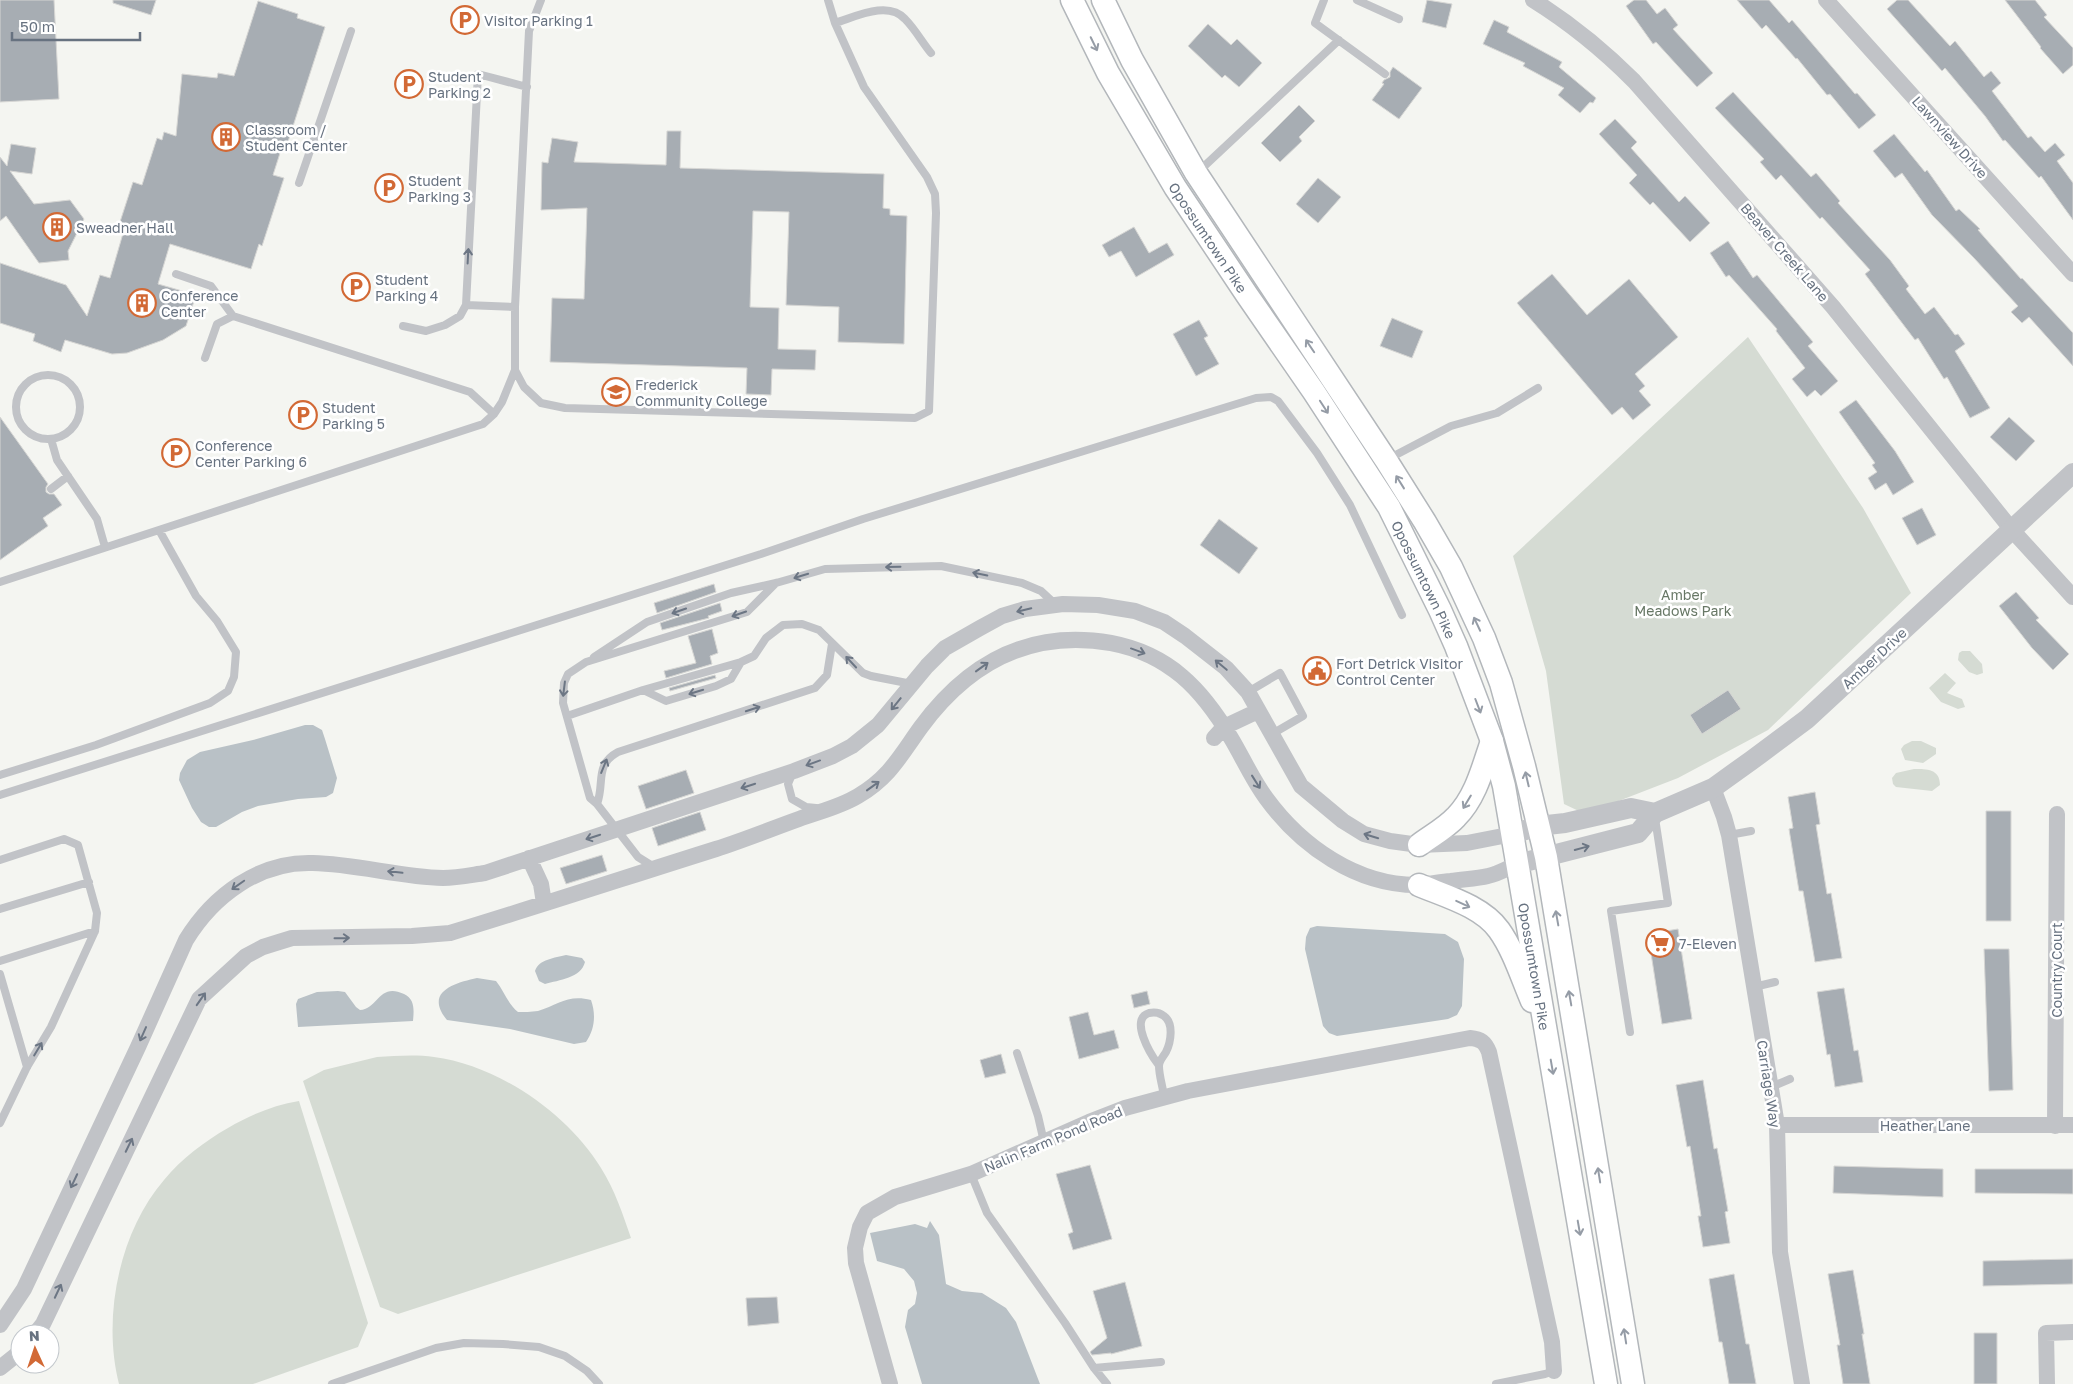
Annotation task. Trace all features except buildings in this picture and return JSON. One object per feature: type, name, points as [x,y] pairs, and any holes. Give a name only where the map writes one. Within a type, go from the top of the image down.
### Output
[{"type":"main road","name":"Opossumtown Pike","points":[[1072,0],[1108,73],[1175,187],[1314,392],[1389,507],[1440,610],[1492,741],[1504,786],[1513,834],[1606,1384]]},
{"type":"main road","name":"Opossumtown Pike","points":[[1103,0],[1132,60],[1196,173],[1386,460],[1451,567],[1484,638],[1501,683],[1546,857],[1633,1384]]},
{"type":"main road","points":[[1419,845],[1456,818],[1466,806],[1475,788],[1492,741]]},
{"type":"main road","points":[[1419,885],[1470,907],[1488,918],[1499,929],[1509,947],[1547,1037]]},
{"type":"street","name":"Beaver Creek Lane","points":[[1533,0],[1573,26],[1606,53],[1634,81],[1833,307],[2012,530],[2073,597]]},
{"type":"street","name":"Lawnview Drive","points":[[1826,0],[2073,274]]},
{"type":"street","name":"Amber Drive","points":[[1518,864],[1638,833],[1654,813],[1713,788],[1807,719],[2073,473]]},
{"type":"street","points":[[0,1324],[24,1289],[138,1047],[186,940],[195,925],[227,892],[241,882],[259,873],[292,863],[314,862],[443,878],[485,873],[794,770],[833,756],[852,746],[878,724],[945,648],[1002,616],[1025,609],[1056,604],[1098,605],[1135,611],[1164,622],[1226,668],[1248,692],[1301,786],[1343,822],[1364,834],[1390,841],[1419,845],[1466,843],[1513,834],[1538,826],[1565,823],[1632,808],[1654,813]]},
{"type":"street","points":[[43,1324],[199,999],[246,956],[263,947],[292,938],[412,936],[450,933],[763,833],[830,808],[855,798],[878,783],[899,760],[938,704],[964,680],[990,661],[1014,649],[1049,642],[1075,640],[1110,643],[1138,650],[1162,662],[1199,691],[1219,732],[1266,797],[1303,839],[1346,868],[1377,880],[1419,885],[1488,876],[1518,864]]},
{"type":"street","points":[[1219,732],[1258,711]]},
{"type":"street","name":"Carriage Way","points":[[1713,788],[1729,835],[1777,1125],[1780,1252],[1802,1384]]},
{"type":"street","name":"Country Court","points":[[2055,1126],[2057,814]]},
{"type":"street","points":[[530,858],[541,884],[544,904]]},
{"type":"street","name":"Nalin Farm Pond Road","points":[[890,1384],[856,1263],[855,1248],[860,1227],[867,1213],[895,1197],[971,1174],[1125,1108],[1164,1097],[1457,1040],[1478,1038],[1486,1043],[1489,1052],[1552,1342],[1554,1370]]},
{"type":"street","name":"Heather Lane","points":[[1777,1125],[2073,1125]]},
{"type":"street","points":[[2047,1384],[2046,1333],[2073,1332]]},
{"type":"street","points":[[0,1368],[10,1360]]},
{"type":"lane","points":[[0,582],[483,424],[494,414],[502,402],[515,370],[515,307],[529,31],[541,0]]},
{"type":"lane","points":[[515,370],[524,387],[541,403],[565,408],[915,418],[930,410],[935,194],[927,177],[864,87],[835,23],[828,0]]},
{"type":"lane","points":[[1324,0],[1315,23],[1385,74]]},
{"type":"lane","points":[[1357,0],[1399,19]]},
{"type":"lane","points":[[835,23],[873,11],[889,10],[904,17],[931,53]]},
{"type":"lane","points":[[299,182],[351,31]]},
{"type":"lane","points":[[1196,173],[1340,40]]},
{"type":"lane","points":[[403,326],[426,331],[446,325],[460,316],[466,305],[478,74],[527,87]]},
{"type":"lane","points":[[176,274],[211,286],[233,316],[470,392],[494,414]]},
{"type":"lane","points":[[466,305],[515,307]]},
{"type":"lane","points":[[205,358],[218,324],[233,316]]},
{"type":"lane","points":[[51,375],[62,378],[71,385],[77,394],[80,405],[79,416],[74,426],[66,434],[51,439],[34,436],[24,430],[18,420],[16,410],[17,398],[22,388],[30,380],[40,376],[51,375]]},
{"type":"lane","points":[[1386,460],[1451,426],[1497,413],[1538,388]]},
{"type":"lane","points":[[0,795],[761,554],[863,519],[1256,398],[1271,397],[1278,400],[1317,453],[1350,505],[1402,615]]},
{"type":"lane","points":[[51,439],[57,460],[98,519],[105,547]]},
{"type":"lane","points":[[51,489],[68,476]]},
{"type":"lane","points":[[0,776],[96,745],[210,703],[228,692],[234,677],[236,652],[217,622],[196,596],[159,530]]},
{"type":"lane","points":[[655,868],[638,857],[598,804],[590,798],[563,703],[564,683],[568,674],[586,662],[647,622],[731,593],[776,583],[825,568],[941,566],[1022,583],[1041,591],[1056,604]]},
{"type":"lane","points":[[586,662],[747,612],[776,583]]},
{"type":"lane","points":[[567,716],[643,690],[740,662],[754,656],[766,638],[783,625],[802,624],[819,630],[863,673],[912,684]]},
{"type":"lane","points":[[598,804],[601,794],[602,769],[605,760],[610,756],[815,688],[827,676],[832,644]]},
{"type":"lane","points":[[643,690],[666,701],[716,686],[731,679],[740,662]]},
{"type":"lane","points":[[1248,692],[1280,673],[1303,716],[1271,734]]},
{"type":"lane","points":[[794,770],[788,784],[792,798],[806,808],[830,808]]},
{"type":"lane","points":[[1630,1032],[1611,911],[1668,903],[1654,813]]},
{"type":"lane","points":[[1729,835],[1750,830]]},
{"type":"lane","points":[[0,860],[64,839],[78,844],[97,913],[95,931],[51,1027],[27,1068],[0,1123]]},
{"type":"lane","points":[[0,909],[89,882]]},
{"type":"lane","points":[[0,961],[95,931]]},
{"type":"lane","points":[[0,974],[27,1068]]},
{"type":"lane","points":[[1754,987],[1775,982]]},
{"type":"lane","points":[[1158,1064],[1169,1043],[1170,1024],[1166,1018],[1155,1012],[1146,1014],[1142,1018],[1140,1026],[1149,1052],[1158,1064],[1164,1097]]},
{"type":"lane","points":[[1017,1053],[1044,1142]]},
{"type":"lane","points":[[1770,1087],[1790,1079]]},
{"type":"lane","points":[[971,1174],[987,1213],[1107,1384]]},
{"type":"lane","points":[[332,1384],[436,1348],[464,1343],[538,1347],[565,1356],[586,1371],[599,1384]]},
{"type":"lane","points":[[1094,1368],[1161,1362]]},
{"type":"lane","points":[[1496,1384],[1545,1374],[1554,1370]]},
{"type":"green space","name":"Amber Meadows Park","points":[[1748,337],[1863,508],[1911,593],[1768,730],[1678,778],[1585,814],[1564,804],[1546,671],[1513,556]]},
{"type":"green space","points":[[1970,651],[1982,664],[1983,673],[1977,675],[1969,672],[1958,660],[1959,653]]},
{"type":"green space","points":[[1945,673],[1956,683],[1947,693],[1962,699],[1965,707],[1958,709],[1941,702],[1929,688]]},
{"type":"green space","points":[[1912,741],[1921,741],[1936,748],[1936,754],[1923,763],[1905,760],[1901,749]]},
{"type":"green space","points":[[1914,769],[1932,771],[1938,776],[1940,785],[1932,791],[1896,787],[1893,784],[1892,778],[1896,773]]},
{"type":"green space","points":[[420,1056],[458,1062],[506,1081],[529,1095],[551,1111],[587,1148],[610,1185],[631,1238],[398,1314],[380,1307],[303,1081],[324,1070],[377,1057]]},
{"type":"green space","points":[[299,1101],[368,1323],[358,1347],[253,1384],[119,1384],[114,1358],[113,1332],[114,1304],[118,1277],[126,1250],[148,1201],[178,1165],[211,1139],[236,1123],[254,1115],[280,1105]]},
{"type":"shaded area","points":[[305,725],[313,725],[322,730],[337,778],[333,793],[326,797],[298,799],[258,806],[242,812],[216,827],[209,827],[201,822],[179,780],[180,773],[187,760],[200,752],[253,740]]},
{"type":"shaded area","points":[[1317,926],[1445,934],[1458,942],[1464,959],[1462,1006],[1457,1015],[1448,1019],[1337,1036],[1329,1033],[1323,1026],[1305,949],[1306,937],[1310,928]]},
{"type":"shaded area","points":[[566,955],[582,958],[585,962],[579,972],[545,984],[539,981],[535,971],[540,964],[544,961]]},
{"type":"shaded area","points":[[477,978],[496,981],[511,1005],[518,1012],[538,1011],[569,999],[591,1000],[594,1021],[589,1037],[586,1042],[574,1044],[510,1029],[447,1020],[441,1010],[440,996],[451,986]]},
{"type":"shaded area","points":[[389,991],[404,994],[412,1002],[413,1021],[298,1027],[296,1004],[298,999],[317,992],[345,992],[360,1010],[366,1009]]},
{"type":"shaded area","points":[[930,1221],[939,1235],[946,1284],[962,1291],[982,1293],[1006,1308],[1016,1322],[1040,1384],[922,1384],[905,1327],[908,1310],[915,1304],[917,1293],[914,1281],[904,1269],[877,1261],[870,1233],[915,1224],[927,1228]]},
{"type":"place","name":"Visitor Parking 1","points":[[465,20]]},
{"type":"place","name":"Student Parking 2","points":[[409,84]]},
{"type":"place","name":"Classroom / Student Center","points":[[226,137]]},
{"type":"place","name":"Student Parking 3","points":[[389,188]]},
{"type":"place","name":"Sweadner Hall","points":[[57,227]]},
{"type":"place","name":"Student Parking 4","points":[[356,287]]},
{"type":"place","name":"Conference Center","points":[[142,303]]},
{"type":"place","name":"Frederick Community College","points":[[616,392]]},
{"type":"place","name":"Student Parking 5","points":[[303,415]]},
{"type":"place","name":"Conference Center Parking 6","points":[[176,453]]},
{"type":"place","name":"Fort Detrick Visitor Control Center","points":[[1317,671]]},
{"type":"place","name":"7-Eleven","points":[[1660,943]]}]
